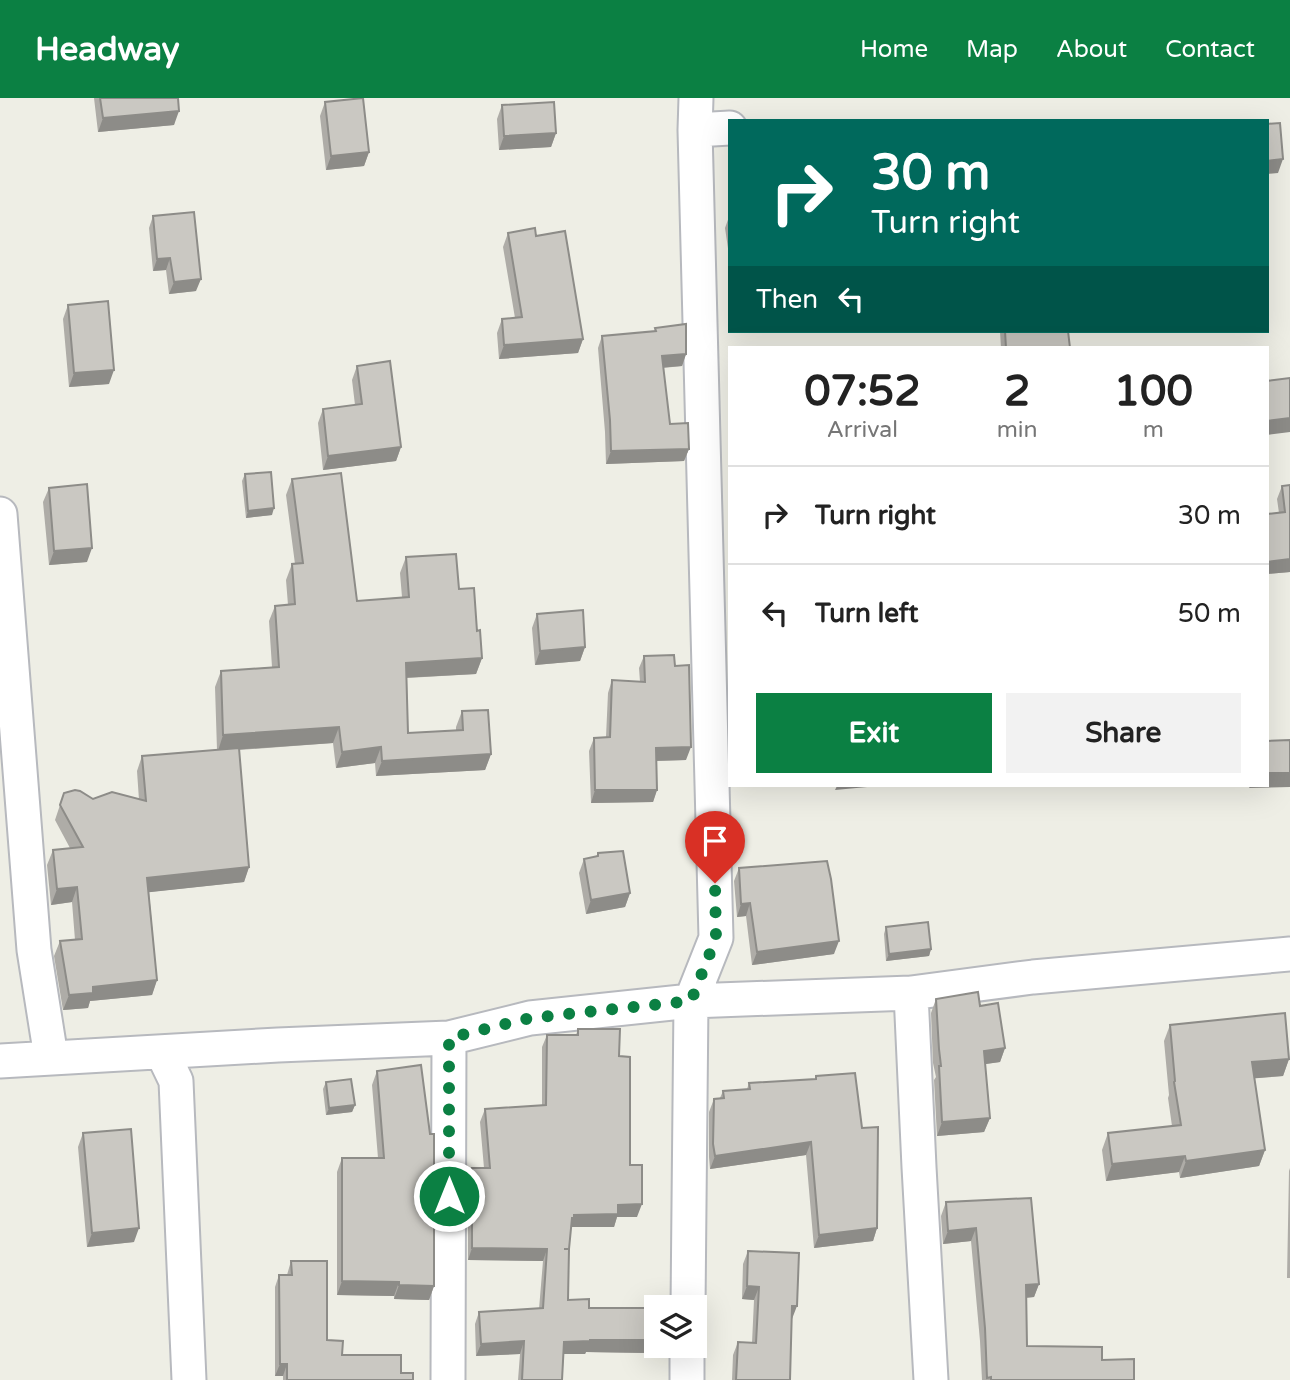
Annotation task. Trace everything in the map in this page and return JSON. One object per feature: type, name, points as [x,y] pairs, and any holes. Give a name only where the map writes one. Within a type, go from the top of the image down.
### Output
[{"type":"street","points":[[688,1295],[691,1001],[716,938],[696,114],[728,127]]},
{"type":"street","points":[[0,514],[34,950],[51,1058]]},
{"type":"street","points":[[0,1061],[449,1038],[530,1018],[691,1001],[911,993],[1033,977],[1290,954]]},
{"type":"street","points":[[911,993],[931,1380]]},
{"type":"street","points":[[449,1038],[449,1380]]},
{"type":"street","points":[[162,1052],[176,1080],[189,1380]]},
{"type":"street","points":[[687,1358],[687,1380]]},
{"type":"building","points":[[100,98],[178,98],[179,111],[103,118]]},
{"type":"building","points":[[363,98],[369,152],[331,156],[325,102]]},
{"type":"building","points":[[554,102],[556,133],[504,136],[502,105]]},
{"type":"building","points":[[1280,123],[1283,159],[1269,161],[1269,124]]},
{"type":"building","points":[[194,212],[201,279],[174,282],[170,258],[157,259],[153,216]]},
{"type":"building","points":[[535,228],[536,236],[565,231],[583,339],[504,345],[502,319],[522,317],[508,233]]},
{"type":"building","points":[[108,301],[114,370],[74,373],[68,305]]},
{"type":"building","points":[[686,324],[686,354],[662,356],[670,424],[688,423],[689,449],[611,451],[602,336],[656,331],[655,328]]},
{"type":"building","points":[[1005,333],[1068,333],[1070,346],[1006,346]]},
{"type":"building","points":[[390,361],[401,447],[328,456],[323,409],[362,404],[357,366]]},
{"type":"building","points":[[1290,378],[1290,418],[1269,421],[1269,381]]},
{"type":"building","points":[[271,472],[274,508],[248,511],[245,474]]},
{"type":"building","points":[[341,473],[357,601],[409,597],[406,557],[456,554],[459,589],[474,588],[482,658],[406,663],[408,733],[463,730],[462,711],[488,710],[491,754],[382,761],[381,747],[342,752],[339,727],[223,735],[221,671],[279,667],[275,606],[295,604],[292,564],[303,563],[292,479]]},
{"type":"building","points":[[87,484],[92,548],[54,551],[49,488]]},
{"type":"building","points":[[1290,485],[1290,559],[1269,562],[1269,514],[1285,512],[1282,486]]},
{"type":"building","points":[[583,610],[585,647],[540,651],[537,614]]},
{"type":"building","points":[[674,655],[675,666],[689,665],[691,747],[656,748],[657,790],[595,790],[594,738],[610,737],[612,680],[645,682],[644,656]]},
{"type":"building","points":[[1290,740],[1290,773],[1269,773],[1269,741]]},
{"type":"building","points":[[239,748],[249,867],[147,878],[157,980],[93,987],[93,993],[69,995],[60,941],[82,939],[77,887],[57,889],[53,850],[83,847],[60,805],[64,793],[80,791],[93,799],[112,792],[146,801],[142,756]]},
{"type":"building","points":[[623,851],[630,893],[591,900],[584,859],[598,856],[598,853]]},
{"type":"building","points":[[827,861],[839,941],[757,952],[750,903],[741,904],[739,868]]},
{"type":"building","points":[[928,922],[931,949],[889,954],[886,927]]},
{"type":"building","points":[[978,992],[980,1006],[998,1003],[1005,1048],[984,1051],[990,1118],[942,1122],[936,999]]},
{"type":"building","points":[[1285,1013],[1289,1059],[1252,1062],[1265,1150],[1186,1161],[1185,1156],[1112,1164],[1108,1133],[1181,1125],[1174,1082],[1170,1025]]},
{"type":"building","points":[[578,1029],[620,1029],[619,1056],[630,1057],[630,1165],[642,1165],[642,1204],[618,1205],[618,1214],[574,1215],[568,1300],[589,1299],[589,1308],[644,1308],[644,1340],[564,1342],[562,1380],[522,1380],[524,1341],[481,1344],[479,1312],[543,1308],[547,1249],[472,1248],[472,1168],[490,1168],[485,1109],[546,1105],[547,1035],[578,1035]]},
{"type":"building","points":[[421,1065],[430,1134],[434,1134],[434,1286],[342,1281],[342,1158],[384,1158],[377,1071]]},
{"type":"building","points":[[855,1073],[862,1128],[878,1127],[877,1228],[819,1235],[811,1142],[715,1156],[714,1099],[724,1098],[723,1091],[750,1089],[749,1083],[816,1079],[816,1076]]},
{"type":"building","points":[[351,1079],[355,1105],[329,1108],[326,1082]]},
{"type":"building","points":[[131,1129],[139,1228],[92,1233],[83,1133]]},
{"type":"building","points":[[1031,1198],[1039,1284],[1026,1285],[1027,1346],[1102,1347],[1102,1360],[1134,1359],[1134,1380],[987,1378],[976,1228],[948,1231],[946,1202]]},
{"type":"building","points":[[748,1251],[799,1253],[797,1306],[792,1306],[790,1380],[736,1380],[738,1342],[756,1343],[759,1287],[747,1286]]},
{"type":"building","points":[[291,1261],[327,1261],[327,1340],[343,1341],[342,1355],[401,1355],[401,1373],[413,1373],[413,1380],[287,1380],[287,1364],[280,1364],[279,1275],[292,1275]]},
{"type":"route","points":[[449,1196],[449,1038],[530,1018],[691,1001],[716,938],[715,883]]}]
